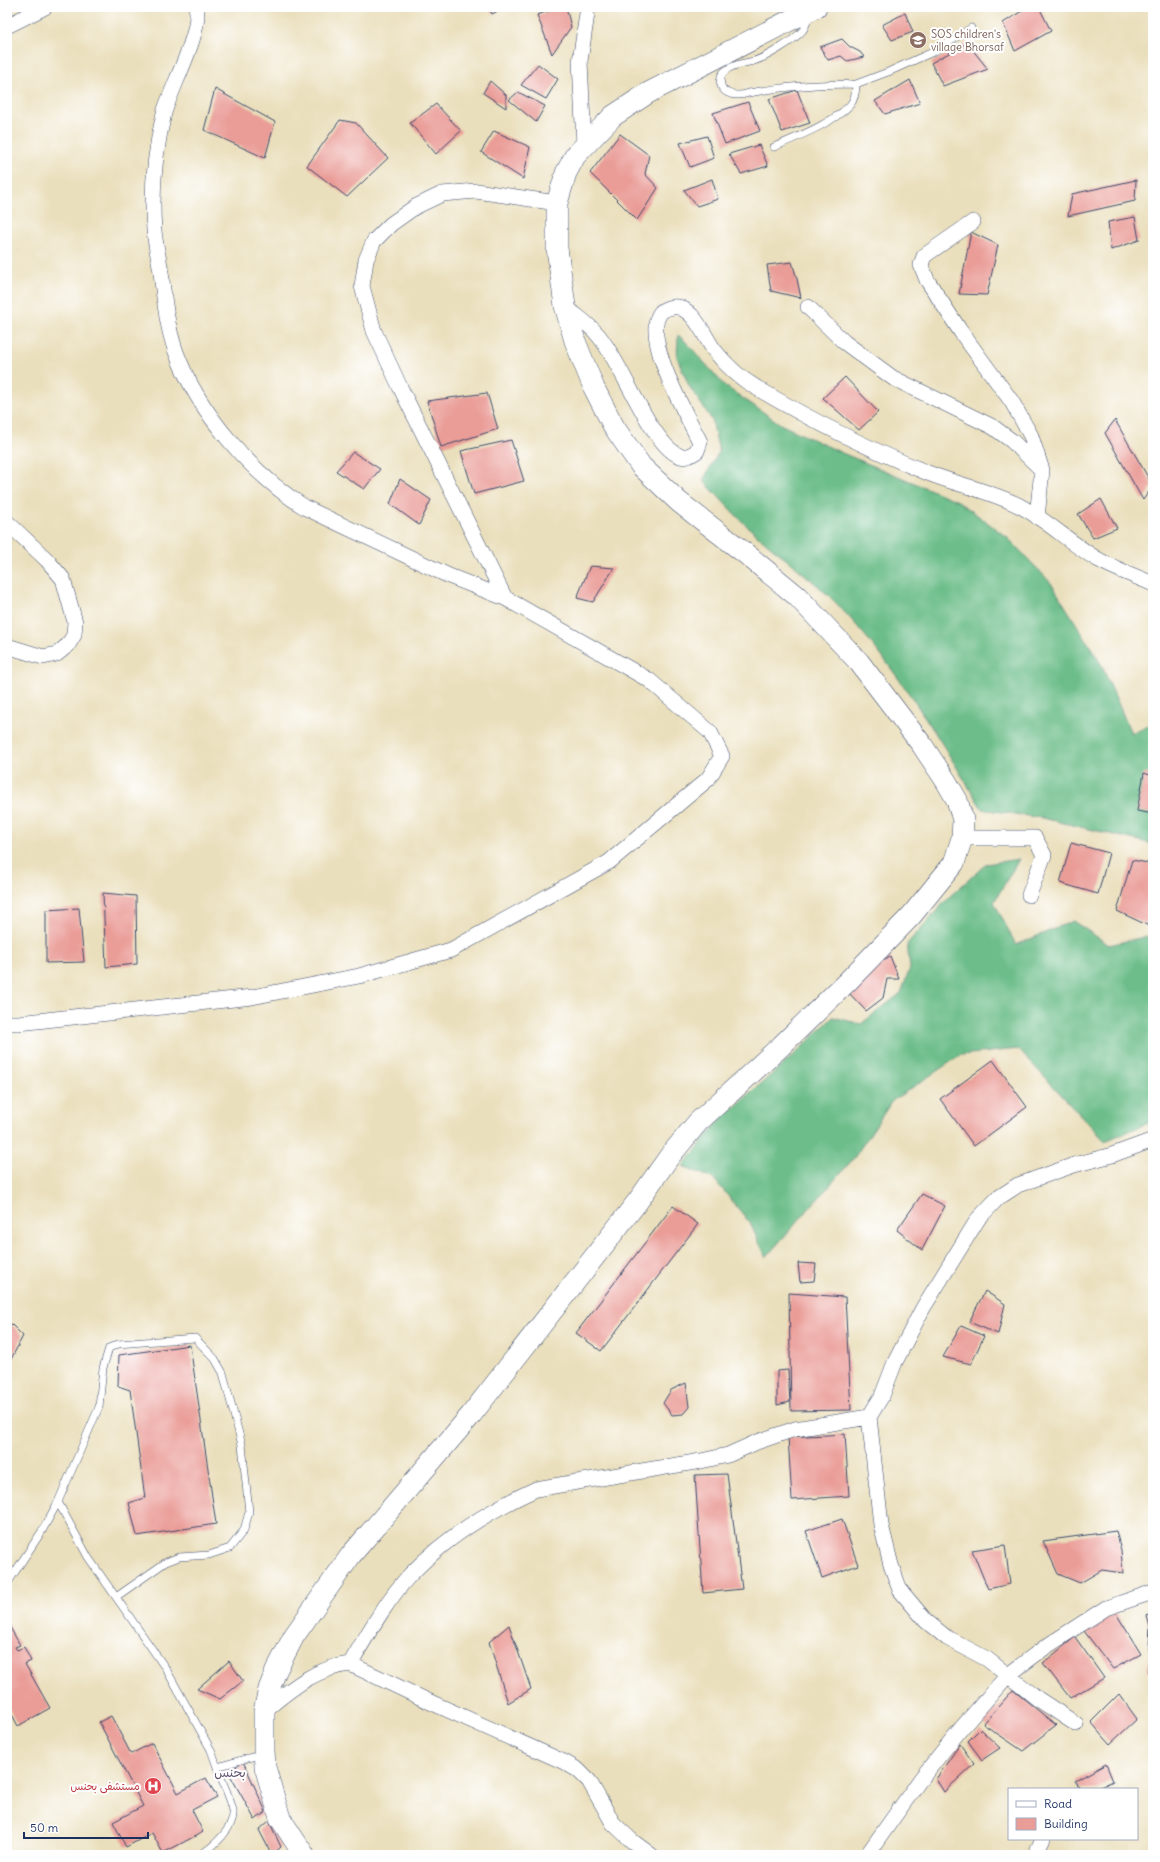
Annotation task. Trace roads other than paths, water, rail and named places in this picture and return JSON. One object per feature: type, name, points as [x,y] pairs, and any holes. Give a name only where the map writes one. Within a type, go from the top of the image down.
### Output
[{"type":"main road","points":[[304,1855],[280,1818],[265,1768],[264,1754],[264,1711],[276,1671],[294,1636],[351,1555],[471,1415],[638,1201],[669,1157],[698,1122],[848,981],[911,916],[954,863],[962,838],[963,820],[957,800],[946,781],[922,745],[859,662],[797,596],[680,502],[641,466],[614,427],[594,388],[575,341],[565,306],[557,248],[557,203],[566,173],[575,156],[584,145],[613,116],[648,93],[814,8]]},
{"type":"street","points":[[7,26],[45,7]]},
{"type":"street","points":[[584,145],[580,61],[588,7]]},
{"type":"street","points":[[7,1023],[19,1023],[252,997],[359,976],[451,950],[609,862],[708,780],[722,756],[710,732],[650,680],[505,598],[450,576],[306,508],[286,496],[265,478],[222,431],[204,405],[186,374],[176,352],[162,294],[161,272],[154,231],[154,168],[164,113],[172,89],[189,50],[195,28],[197,8]]},
{"type":"street","points":[[505,598],[400,387],[374,331],[362,286],[366,260],[374,241],[391,224],[414,207],[442,194],[476,191],[557,203]]},
{"type":"street","points":[[973,222],[924,256],[921,265],[922,272],[961,332],[1012,402],[1030,436],[1042,470],[1037,517]]},
{"type":"street","points":[[565,306],[598,335],[652,426],[665,444],[678,455],[688,456],[698,451],[700,442],[664,369],[655,331],[656,321],[662,311],[680,307],[688,313],[715,350],[735,371],[754,387],[801,413],[875,450],[931,474],[989,493],[1020,506],[1097,559],[1153,584]]},
{"type":"street","points":[[808,307],[844,342],[893,378],[994,427],[1012,441],[1042,470]]},
{"type":"street","points":[[7,522],[46,560],[62,579],[75,622],[74,635],[68,645],[57,654],[44,656],[7,646]]},
{"type":"street","points":[[962,838],[1035,838],[1044,855],[1029,895]]},
{"type":"street","points":[[1076,1724],[1007,1676],[987,1659],[947,1638],[926,1621],[900,1590],[891,1565],[881,1525],[869,1417],[882,1396],[895,1362],[923,1308],[978,1219],[998,1198],[1018,1185],[1074,1165],[1112,1155],[1153,1140]]},
{"type":"street","points":[[350,1664],[367,1635],[409,1575],[429,1556],[451,1539],[486,1514],[511,1500],[536,1489],[728,1455],[757,1442],[795,1429],[869,1417]]},
{"type":"street","points":[[867,1855],[920,1780],[959,1731],[1007,1676],[1056,1640],[1106,1608],[1153,1592]]},
{"type":"street","points":[[264,1711],[295,1686],[314,1674],[338,1665],[350,1664],[564,1762],[578,1770],[589,1781],[613,1823],[632,1841],[651,1855]]},
{"type":"street","points":[[1035,1855],[1042,1840]]},
{"type":"lane","points":[[814,8],[803,30],[776,50],[762,58],[741,63],[725,71],[721,77],[720,83],[723,90],[729,94],[744,94],[786,87],[856,84],[935,52],[971,28]]},
{"type":"lane","points":[[774,147],[814,130],[851,104],[856,92],[856,84]]},
{"type":"lane","points":[[7,1584],[42,1531],[58,1502],[99,1406],[103,1368],[109,1348],[118,1344],[195,1338],[215,1359],[223,1373],[242,1445],[249,1512],[244,1530],[230,1548],[209,1555],[179,1557],[166,1562],[116,1597]]},
{"type":"lane","points":[[58,1502],[84,1551],[166,1669],[211,1750],[233,1812],[229,1826],[219,1840],[200,1855]]},
{"type":"lane","points":[[217,1767],[264,1754]]},
{"type":"place","name":"SOS children's village Bhorsaf","points":[[918,40]]},
{"type":"place","name":"مستشفى بحنس","points":[[153,1786]]},
{"type":"district","name":"بحنس","points":[[230,1772]]}]
